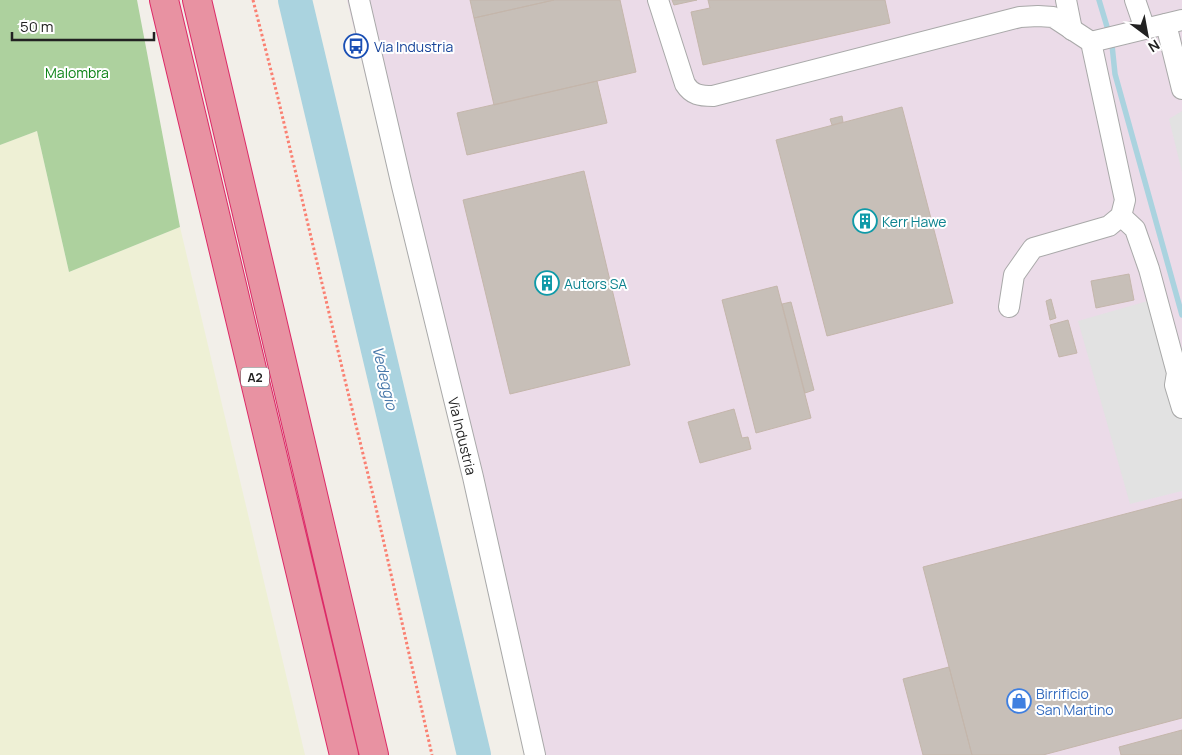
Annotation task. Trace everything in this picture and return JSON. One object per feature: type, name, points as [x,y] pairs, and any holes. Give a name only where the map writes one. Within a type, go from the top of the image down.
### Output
[{"type":"highway","name":"A2","points":[[164,0],[344,755]]},
{"type":"highway","name":"A2","points":[[197,0],[374,755]]},
{"type":"street","name":"Via Industria","points":[[360,0],[400,176],[473,477],[535,755]]},
{"type":"street","points":[[658,0],[685,84],[694,95],[703,96],[713,96],[1020,17],[1053,17],[1091,42],[1125,200],[1121,216],[1109,226],[1033,248],[1014,275],[1009,307]]},
{"type":"street","points":[[1066,0],[1072,30]]},
{"type":"street","points":[[1136,0],[1145,29]]},
{"type":"street","points":[[1091,42],[1174,22],[1182,89]]},
{"type":"street","points":[[1121,216],[1135,229],[1149,269],[1177,373],[1176,385],[1182,408]]},
{"type":"path","points":[[253,0],[281,107],[374,499],[432,755]]},
{"type":"shaded area","points":[[347,0],[1182,0],[1182,755],[530,755]]},
{"type":"shaded area","points":[[1182,111],[1182,172],[1169,119]]},
{"type":"shaded area","points":[[1151,300],[1182,408],[1182,491],[1130,504],[1078,321]]},
{"type":"green space","name":"Malombra","points":[[0,0],[137,0],[180,227],[69,272],[37,131],[0,145]]},
{"type":"green space","points":[[37,131],[69,272],[180,227],[305,755],[0,755],[0,145]]},
{"type":"building","points":[[470,0],[554,0],[474,18]]},
{"type":"building","points":[[554,0],[620,0],[636,72],[494,105],[474,18]]},
{"type":"building","points":[[672,0],[697,0],[674,5]]},
{"type":"building","points":[[708,0],[885,0],[890,23],[703,65],[691,12],[710,8]]},
{"type":"building","points":[[597,81],[607,123],[467,155],[457,113]]},
{"type":"building","name":"Kerr Hawe","points":[[902,107],[953,303],[827,336],[776,140]]},
{"type":"building","points":[[842,116],[843,122],[832,125],[830,119]]},
{"type":"building","name":"Autors SA","points":[[584,171],[630,365],[510,394],[463,200]]},
{"type":"building","points":[[1129,274],[1134,300],[1096,308],[1091,281]]},
{"type":"building","points":[[777,286],[811,418],[756,433],[722,300]]},
{"type":"building","points":[[1051,299],[1056,318],[1050,320],[1046,301]]},
{"type":"building","points":[[791,302],[814,390],[805,393],[782,304]]},
{"type":"building","points":[[1068,320],[1077,353],[1059,357],[1050,325]]},
{"type":"building","points":[[734,409],[742,438],[748,437],[751,449],[700,463],[688,422]]},
{"type":"building","points":[[1182,499],[1182,718],[1043,755],[972,755],[923,567]]},
{"type":"building","points":[[949,667],[972,755],[923,755],[903,679]]},
{"type":"building","points":[[1182,730],[1182,755],[1121,755],[1119,747]]},
{"type":"waterway","name":"Vedeggio","points":[[295,0],[474,755]]},
{"type":"waterway","points":[[1099,0],[1108,30]]},
{"type":"waterway","points":[[1112,45],[1115,74],[1182,315]]},
{"type":"place","name":"Via Industria","points":[[356,46]]},
{"type":"place","name":"Kerr Hawe","points":[[865,221]]},
{"type":"place","name":"Autors SA","points":[[547,283]]},
{"type":"place","name":"Birrificio San Martino","points":[[1019,701]]}]
